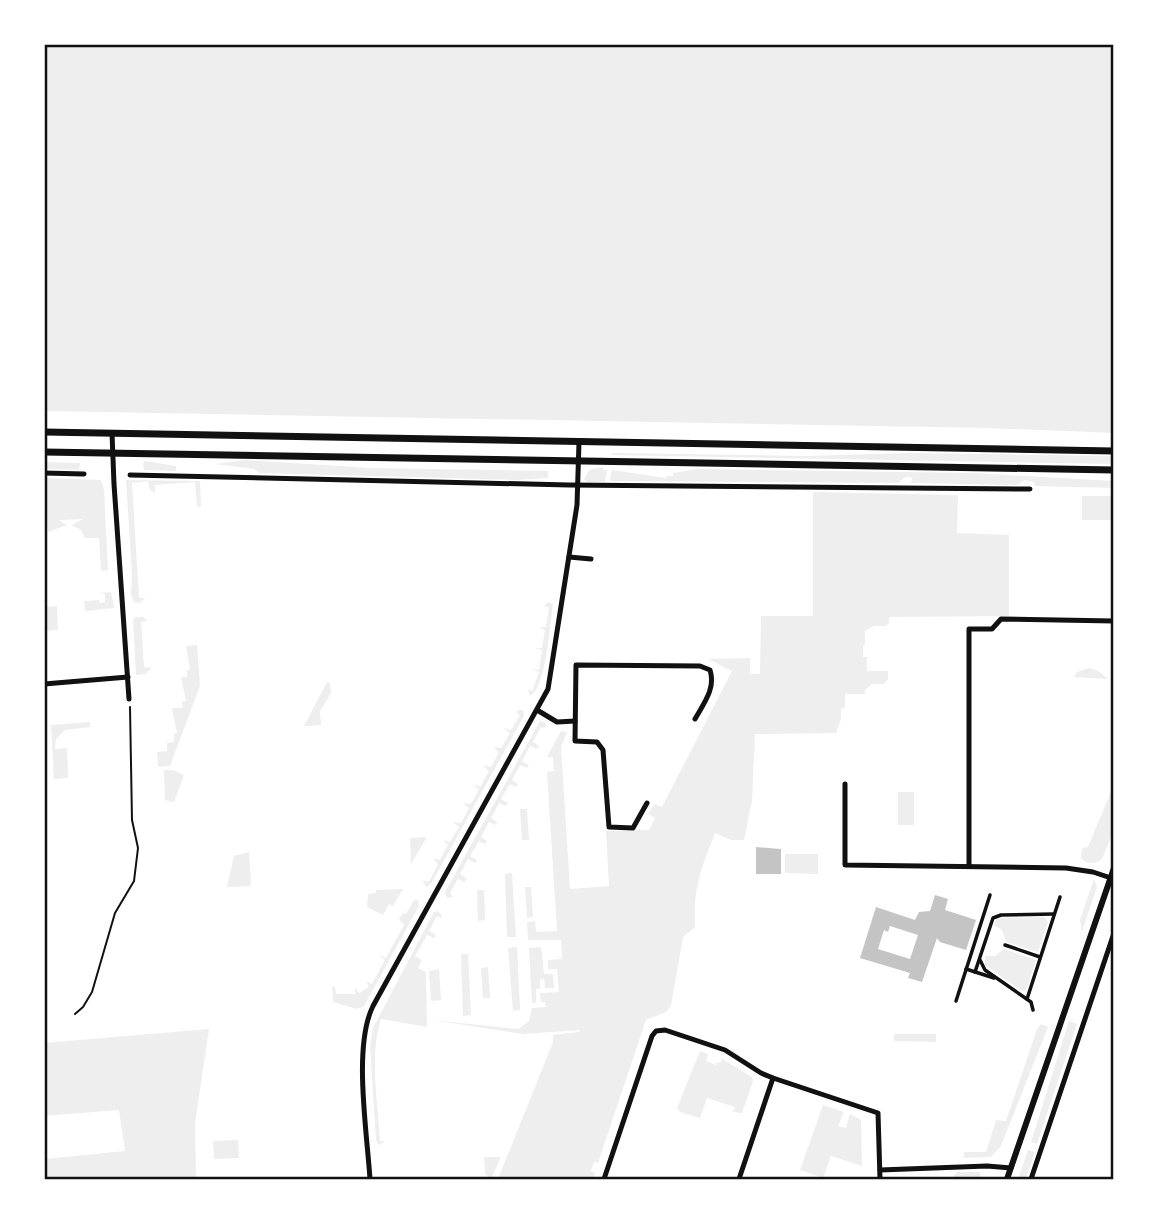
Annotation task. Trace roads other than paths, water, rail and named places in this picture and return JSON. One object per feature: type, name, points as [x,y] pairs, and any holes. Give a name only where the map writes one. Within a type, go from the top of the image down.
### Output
[{"type":"main road","points":[[44,432],[1114,451]]},
{"type":"main road","points":[[44,452],[1114,470]]},
{"type":"street","points":[[112,433],[129,699]]},
{"type":"street","points":[[370,1179],[362,1048],[367,1020],[548,689],[569,557],[578,485],[579,442]]},
{"type":"street","points":[[44,473],[84,474]]},
{"type":"street","points":[[130,475],[578,485],[1030,489]]},
{"type":"street","points":[[569,557],[591,559]]},
{"type":"street","points":[[969,866],[969,629],[992,629],[1001,620],[1114,621]]},
{"type":"street","points":[[647,803],[633,828],[609,827],[603,750],[597,742],[575,741],[576,665],[700,666],[710,670],[713,678],[711,690],[695,719]]},
{"type":"street","points":[[44,684],[128,677]]},
{"type":"street","points":[[537,710],[557,722],[575,722]]},
{"type":"street","points":[[845,784],[845,865],[1066,868],[1111,878]]},
{"type":"street","points":[[1007,1179],[1114,868]]},
{"type":"street","points":[[956,1001],[990,895]]},
{"type":"street","points":[[1027,999],[1060,897]]},
{"type":"street","points":[[975,972],[993,918],[1054,914]]},
{"type":"street","points":[[1031,1179],[1114,933]]},
{"type":"street","points":[[1005,945],[1041,957]]},
{"type":"street","points":[[980,958],[983,967],[1033,1003],[1033,1010]]},
{"type":"street","points":[[967,970],[999,980]]},
{"type":"street","points":[[604,1179],[652,1036],[656,1031],[665,1030],[725,1050],[773,1078],[878,1113],[880,1179]]},
{"type":"street","points":[[739,1179],[773,1078]]},
{"type":"street","points":[[880,1170],[987,1166],[1011,1168]]}]
